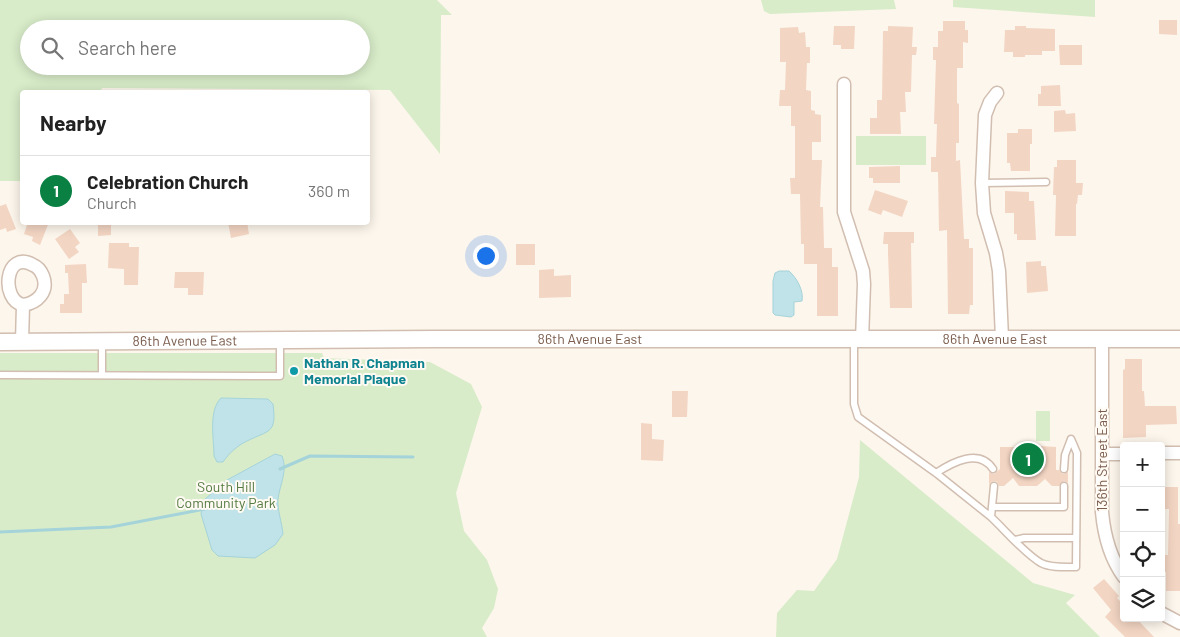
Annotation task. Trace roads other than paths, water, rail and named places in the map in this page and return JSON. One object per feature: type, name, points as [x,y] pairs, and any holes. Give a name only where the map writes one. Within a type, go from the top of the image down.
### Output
[{"type":"street","points":[[844,84],[844,212],[863,271],[864,284],[858,340]]},
{"type":"street","points":[[997,92],[990,102],[985,115],[982,183],[984,213],[996,253],[999,271],[1002,338]]},
{"type":"street","points":[[22,342],[23,305]]},
{"type":"street","name":"136th Street East","points":[[1102,338],[1103,526],[1110,549],[1120,569]]},
{"type":"street","name":"86th Avenue East","points":[[0,342],[1180,339]]},
{"type":"street","points":[[1165,453],[1180,453]]},
{"type":"street","points":[[1102,454],[1120,454]]},
{"type":"street","points":[[1165,615],[1180,623]]},
{"type":"lane","points":[[982,183],[1046,182]]},
{"type":"lane","points":[[0,375],[280,376],[280,340]]},
{"type":"lane","points":[[858,340],[854,404],[858,417],[936,473],[991,517],[1041,563],[1054,567],[1076,567],[1077,454],[1071,438],[1065,454],[1064,470]]},
{"type":"lane","points":[[102,341],[102,375]]},
{"type":"lane","points":[[936,473],[955,461],[970,458],[984,460],[993,469]]},
{"type":"lane","points":[[991,517],[994,486]]},
{"type":"lane","points":[[1064,486],[1064,507]]},
{"type":"lane","points":[[992,507],[1077,508]]},
{"type":"lane","points":[[1015,540],[1024,538],[1076,538]]},
{"type":"water","points":[[789,271],[795,277],[801,289],[802,301],[794,302],[794,315],[791,317],[775,315],[773,313],[773,281],[775,273]]},
{"type":"water","points":[[221,398],[268,399],[273,404],[274,421],[270,430],[240,445],[223,462],[217,462],[214,456],[213,418],[214,410]]},
{"type":"water","points":[[275,454],[282,456],[284,461],[278,503],[283,534],[275,545],[255,558],[218,556],[212,550],[201,514],[204,500],[227,480]]},
{"type":"waterway","points":[[280,469],[310,456],[413,457]]},
{"type":"waterway","points":[[0,532],[111,527],[205,509]]},
{"type":"place","name":"Nathan R. Chapman Memorial Plaque","points":[[294,371]]},
{"type":"place","name":"Celebration Church","points":[[1028,459]]},
{"type":"park label","name":"South Hill Community Park","points":[[226,496]]}]
